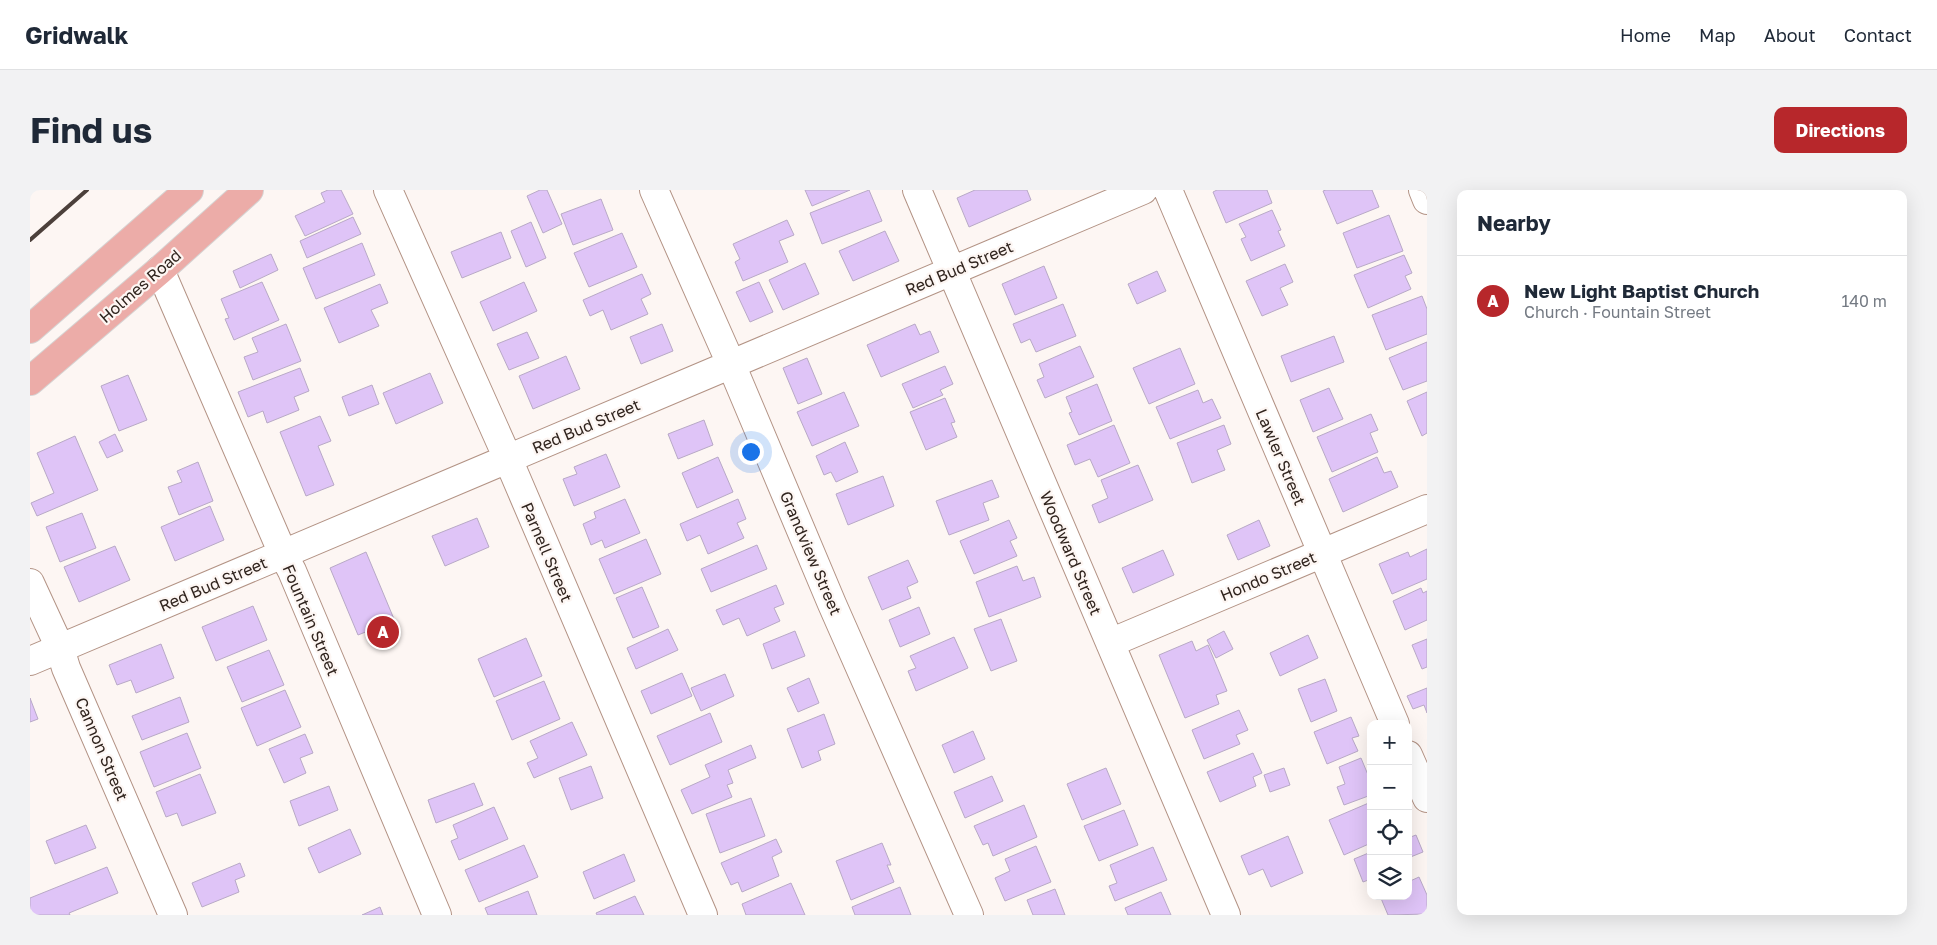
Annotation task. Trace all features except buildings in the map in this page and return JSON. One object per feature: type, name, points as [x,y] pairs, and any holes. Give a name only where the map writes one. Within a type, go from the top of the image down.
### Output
[{"type":"main road","points":[[30,329],[189,190]]},
{"type":"main road","name":"Holmes Road","points":[[30,381],[160,270],[248,190]]},
{"type":"street","name":"Parnell Street","points":[[388,190],[508,459],[704,915]]},
{"type":"street","name":"Grandview Street","points":[[654,190],[731,364],[832,604],[969,915]]},
{"type":"street","name":"Woodward Street","points":[[917,190],[1226,915]]},
{"type":"street","name":"Red Bud Street","points":[[30,661],[1143,190]]},
{"type":"street","name":"Lawler Street","points":[[1168,190],[1321,554],[1393,720]]},
{"type":"street","points":[[1423,190],[1427,200]]},
{"type":"street","name":"Fountain Street","points":[[160,270],[292,571],[437,915]]},
{"type":"street","name":"Hondo Street","points":[[1110,643],[1427,509]]},
{"type":"street","name":"Cannon Street","points":[[30,583],[60,648],[66,668],[173,915]]},
{"type":"street","points":[[1412,764],[1427,798]]},
{"type":"railway","points":[[30,240],[87,190]]},
{"type":"place","name":"New Light Baptist Church","points":[[383,632]]}]
